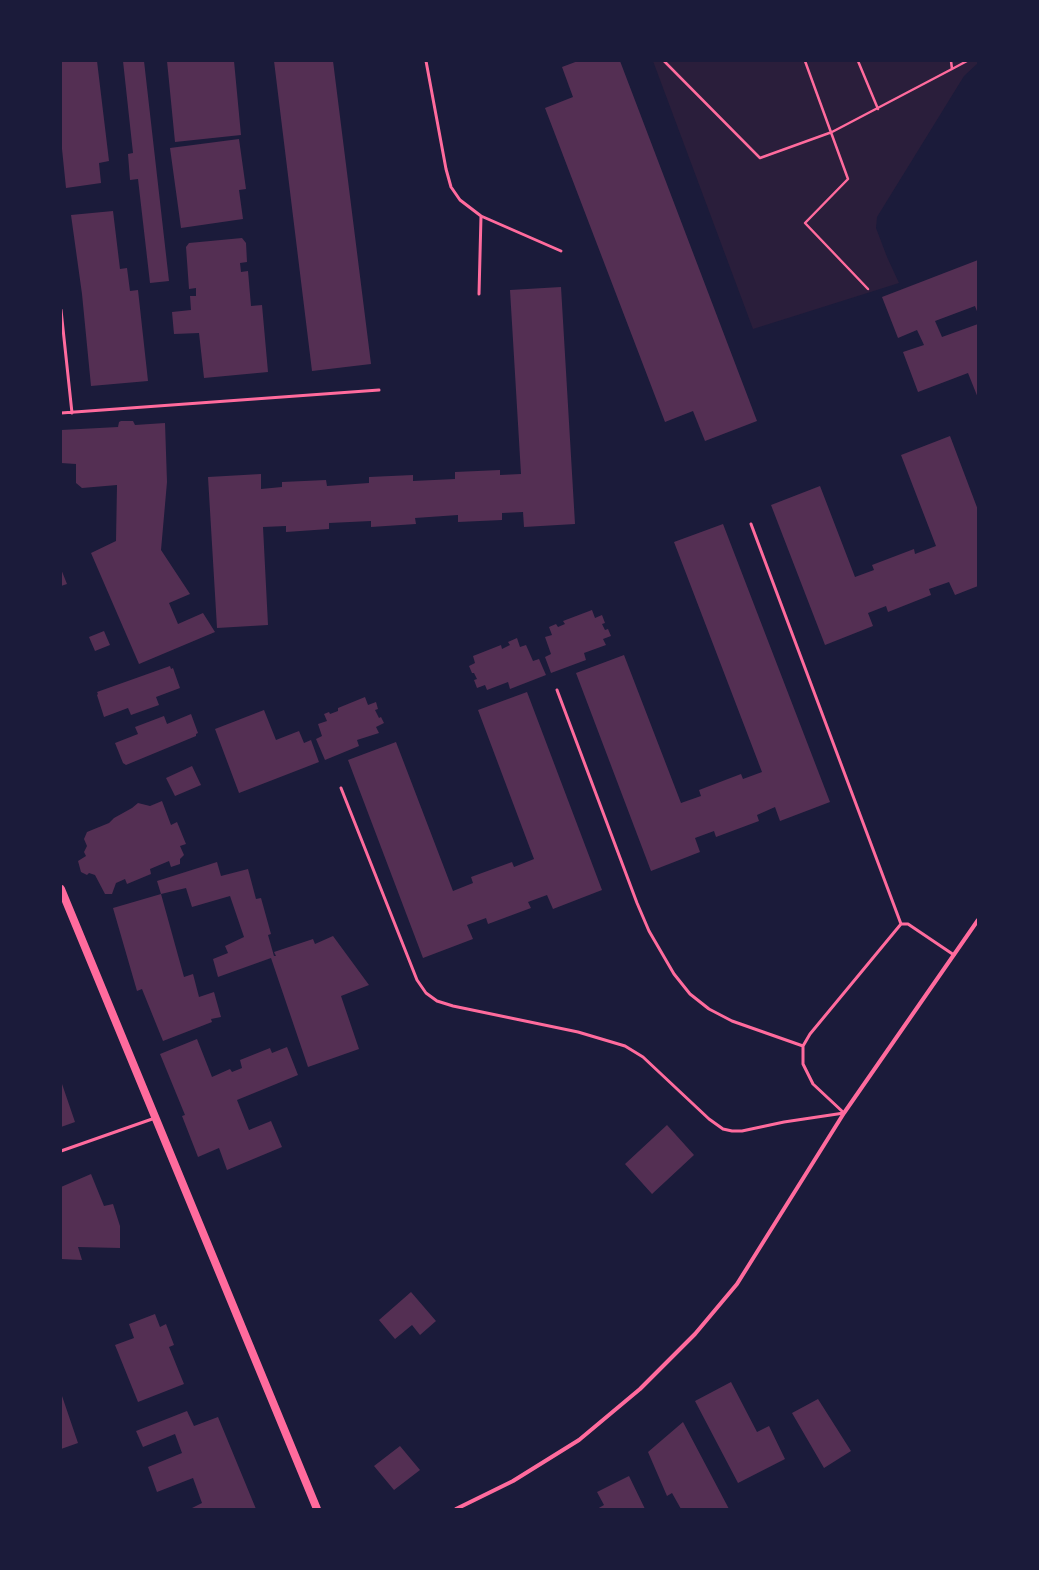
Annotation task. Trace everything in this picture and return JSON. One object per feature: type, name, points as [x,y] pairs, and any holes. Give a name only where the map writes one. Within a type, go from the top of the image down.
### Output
[{"type":"main road","points":[[61,890],[317,1509]]},
{"type":"street","points":[[456,1509],[513,1481],[579,1440],[640,1390],[695,1334],[737,1284],[844,1113],[978,920]]},
{"type":"lane","points":[[426,61],[441,147],[451,187],[460,200],[481,216],[561,252]]},
{"type":"lane","points":[[479,294],[481,216]]},
{"type":"lane","points":[[61,310],[72,412]]},
{"type":"lane","points":[[61,414],[379,390]]},
{"type":"lane","points":[[751,524],[901,924]]},
{"type":"lane","points":[[557,690],[637,903],[649,931],[674,974],[690,994],[709,1009],[732,1021],[803,1046]]},
{"type":"lane","points":[[341,788],[417,980],[426,994],[437,1001],[453,1006],[578,1032],[625,1046],[643,1057],[709,1119],[723,1129],[742,1131],[784,1122],[844,1113]]},
{"type":"lane","points":[[901,924],[908,924],[954,956]]},
{"type":"lane","points":[[844,1113],[813,1084],[803,1064],[803,1046],[810,1034],[901,924]]},
{"type":"lane","points":[[61,1151],[155,1118]]},
{"type":"path","points":[[664,61],[760,158],[832,132],[967,61]]},
{"type":"path","points":[[805,61],[848,179],[806,223],[868,289]]},
{"type":"path","points":[[858,61],[878,109]]},
{"type":"path","points":[[951,61],[952,70]]},
{"type":"shaded area","points":[[653,61],[978,61],[978,63],[964,76],[877,217],[876,228],[899,283],[753,329]]},
{"type":"building","points":[[61,61],[97,61],[109,161],[99,163],[101,183],[66,188],[61,139]]},
{"type":"building","points":[[123,61],[144,61],[169,281],[150,283],[138,179],[130,180],[128,154],[133,153]]},
{"type":"building","points":[[167,61],[234,61],[241,135],[175,142]]},
{"type":"building","points":[[274,61],[333,61],[371,364],[312,371]]},
{"type":"building","points":[[578,61],[620,61],[757,421],[705,441],[693,411],[665,422],[545,108],[573,97],[562,67]]},
{"type":"building","points":[[239,139],[246,189],[239,190],[243,219],[181,228],[170,148]]},
{"type":"building","points":[[113,211],[120,269],[127,268],[130,291],[138,290],[148,381],[91,386],[82,294],[71,215]]},
{"type":"building","points":[[242,238],[246,243],[247,262],[240,263],[241,272],[248,271],[251,306],[262,305],[268,372],[204,378],[199,333],[174,334],[172,312],[191,310],[190,296],[196,296],[196,288],[189,289],[186,247],[189,243]]},
{"type":"building","points":[[978,260],[978,314],[975,306],[935,321],[942,337],[978,324],[978,398],[968,373],[918,392],[903,352],[924,345],[917,330],[898,338],[882,297]]},
{"type":"building","points":[[561,287],[575,524],[524,527],[523,512],[502,513],[502,520],[458,522],[458,515],[415,518],[416,524],[371,527],[371,521],[329,523],[329,529],[286,532],[286,526],[263,527],[268,625],[217,628],[208,477],[261,474],[261,489],[282,487],[282,482],[326,480],[327,486],[369,483],[369,477],[413,475],[413,481],[455,479],[455,472],[500,470],[500,475],[521,474],[510,290]]},
{"type":"building","points":[[133,421],[135,425],[165,423],[167,482],[161,550],[190,594],[169,603],[178,624],[203,613],[215,632],[139,664],[91,553],[116,541],[117,485],[82,488],[76,483],[76,464],[61,463],[61,430],[118,427],[119,422]]},
{"type":"building","points":[[950,436],[978,510],[978,586],[955,595],[949,582],[929,589],[931,595],[888,612],[886,606],[868,613],[873,626],[825,645],[771,505],[820,486],[855,577],[874,570],[872,565],[914,549],[915,554],[936,546],[901,455]]},
{"type":"building","points":[[723,524],[830,802],[780,821],[775,807],[757,815],[759,821],[716,837],[714,831],[695,838],[700,852],[651,871],[576,673],[624,655],[681,803],[701,796],[699,790],[741,774],[743,779],[762,772],[674,542]]},
{"type":"building","points":[[61,569],[67,584],[61,586]]},
{"type":"building","points":[[592,610],[595,618],[602,615],[605,623],[602,624],[605,630],[608,629],[611,636],[603,639],[606,645],[584,653],[586,660],[551,673],[545,657],[551,654],[545,637],[552,635],[549,627],[556,624],[558,627],[565,624],[563,621]]},
{"type":"building","points":[[104,631],[110,645],[95,651],[89,637]]},
{"type":"building","points":[[517,638],[520,647],[526,645],[533,661],[539,659],[546,675],[510,689],[508,682],[487,690],[485,685],[477,688],[474,680],[477,679],[469,666],[475,663],[473,656],[501,645],[502,649],[510,645],[508,642]]},
{"type":"building","points":[[170,666],[171,669],[173,668],[180,688],[156,697],[159,705],[131,715],[128,708],[104,717],[97,692]]},
{"type":"building","points":[[527,692],[602,890],[553,909],[547,895],[528,902],[531,908],[488,924],[486,918],[467,925],[473,939],[423,958],[348,760],[396,742],[453,891],[473,883],[471,877],[512,862],[514,867],[534,859],[478,710]]},
{"type":"building","points":[[365,697],[368,705],[376,702],[378,709],[375,710],[379,718],[381,717],[384,723],[376,727],[379,733],[357,740],[359,746],[325,760],[316,739],[322,736],[318,724],[327,721],[324,714],[329,712],[330,714],[338,711],[338,708]]},
{"type":"building","points":[[264,710],[276,740],[299,731],[304,743],[311,740],[319,762],[239,793],[215,729]]},
{"type":"building","points":[[191,714],[198,733],[196,736],[126,765],[123,763],[115,743],[138,734],[135,727],[164,716],[167,724]]},
{"type":"building","points":[[192,766],[201,785],[175,796],[166,778]]},
{"type":"building","points":[[162,801],[171,825],[177,822],[186,844],[180,846],[184,855],[180,859],[180,864],[171,867],[169,861],[150,869],[151,874],[127,884],[125,879],[116,883],[112,894],[105,894],[95,875],[89,873],[87,875],[81,872],[78,861],[86,856],[84,852],[87,846],[84,839],[87,832],[109,823],[114,818],[138,803],[150,806]]},
{"type":"building","points":[[217,862],[221,876],[248,869],[256,899],[261,898],[271,934],[268,935],[274,956],[276,956],[274,952],[313,939],[315,944],[333,936],[369,985],[341,996],[359,1049],[308,1067],[271,958],[218,977],[213,959],[228,953],[225,946],[244,937],[230,896],[192,907],[186,888],[161,894],[157,881]]},
{"type":"building","points":[[161,894],[184,977],[193,974],[199,997],[214,992],[221,1017],[211,1019],[212,1022],[163,1041],[142,989],[137,991],[113,908]]},
{"type":"building","points":[[197,1039],[212,1077],[230,1069],[232,1072],[242,1068],[240,1060],[270,1048],[272,1053],[287,1047],[298,1075],[237,1100],[249,1130],[271,1121],[282,1147],[227,1170],[219,1148],[198,1157],[182,1116],[185,1115],[160,1054]]},
{"type":"building","points":[[61,1081],[75,1122],[61,1127]]},
{"type":"building","points":[[667,1125],[694,1155],[652,1194],[625,1164]]},
{"type":"building","points":[[91,1174],[104,1206],[113,1204],[120,1226],[120,1248],[78,1247],[82,1260],[61,1259],[61,1187]]},
{"type":"building","points":[[411,1292],[436,1321],[420,1335],[412,1325],[395,1339],[379,1320]]},
{"type":"building","points":[[155,1314],[160,1327],[166,1324],[174,1345],[169,1347],[184,1384],[138,1402],[115,1345],[134,1338],[129,1324]]},
{"type":"building","points":[[731,1382],[757,1432],[769,1426],[785,1459],[738,1483],[695,1401]]},
{"type":"building","points":[[61,1393],[78,1443],[61,1449]]},
{"type":"building","points":[[818,1399],[851,1451],[824,1468],[792,1413]]},
{"type":"building","points":[[187,1411],[194,1426],[218,1417],[256,1509],[190,1509],[202,1503],[193,1478],[157,1492],[148,1467],[182,1453],[175,1434],[143,1447],[136,1431]]},
{"type":"building","points":[[683,1422],[729,1509],[681,1509],[672,1493],[667,1496],[648,1452]]},
{"type":"building","points":[[400,1446],[420,1470],[394,1490],[374,1466]]},
{"type":"building","points":[[629,1476],[645,1509],[597,1509],[604,1505],[597,1492]]}]
